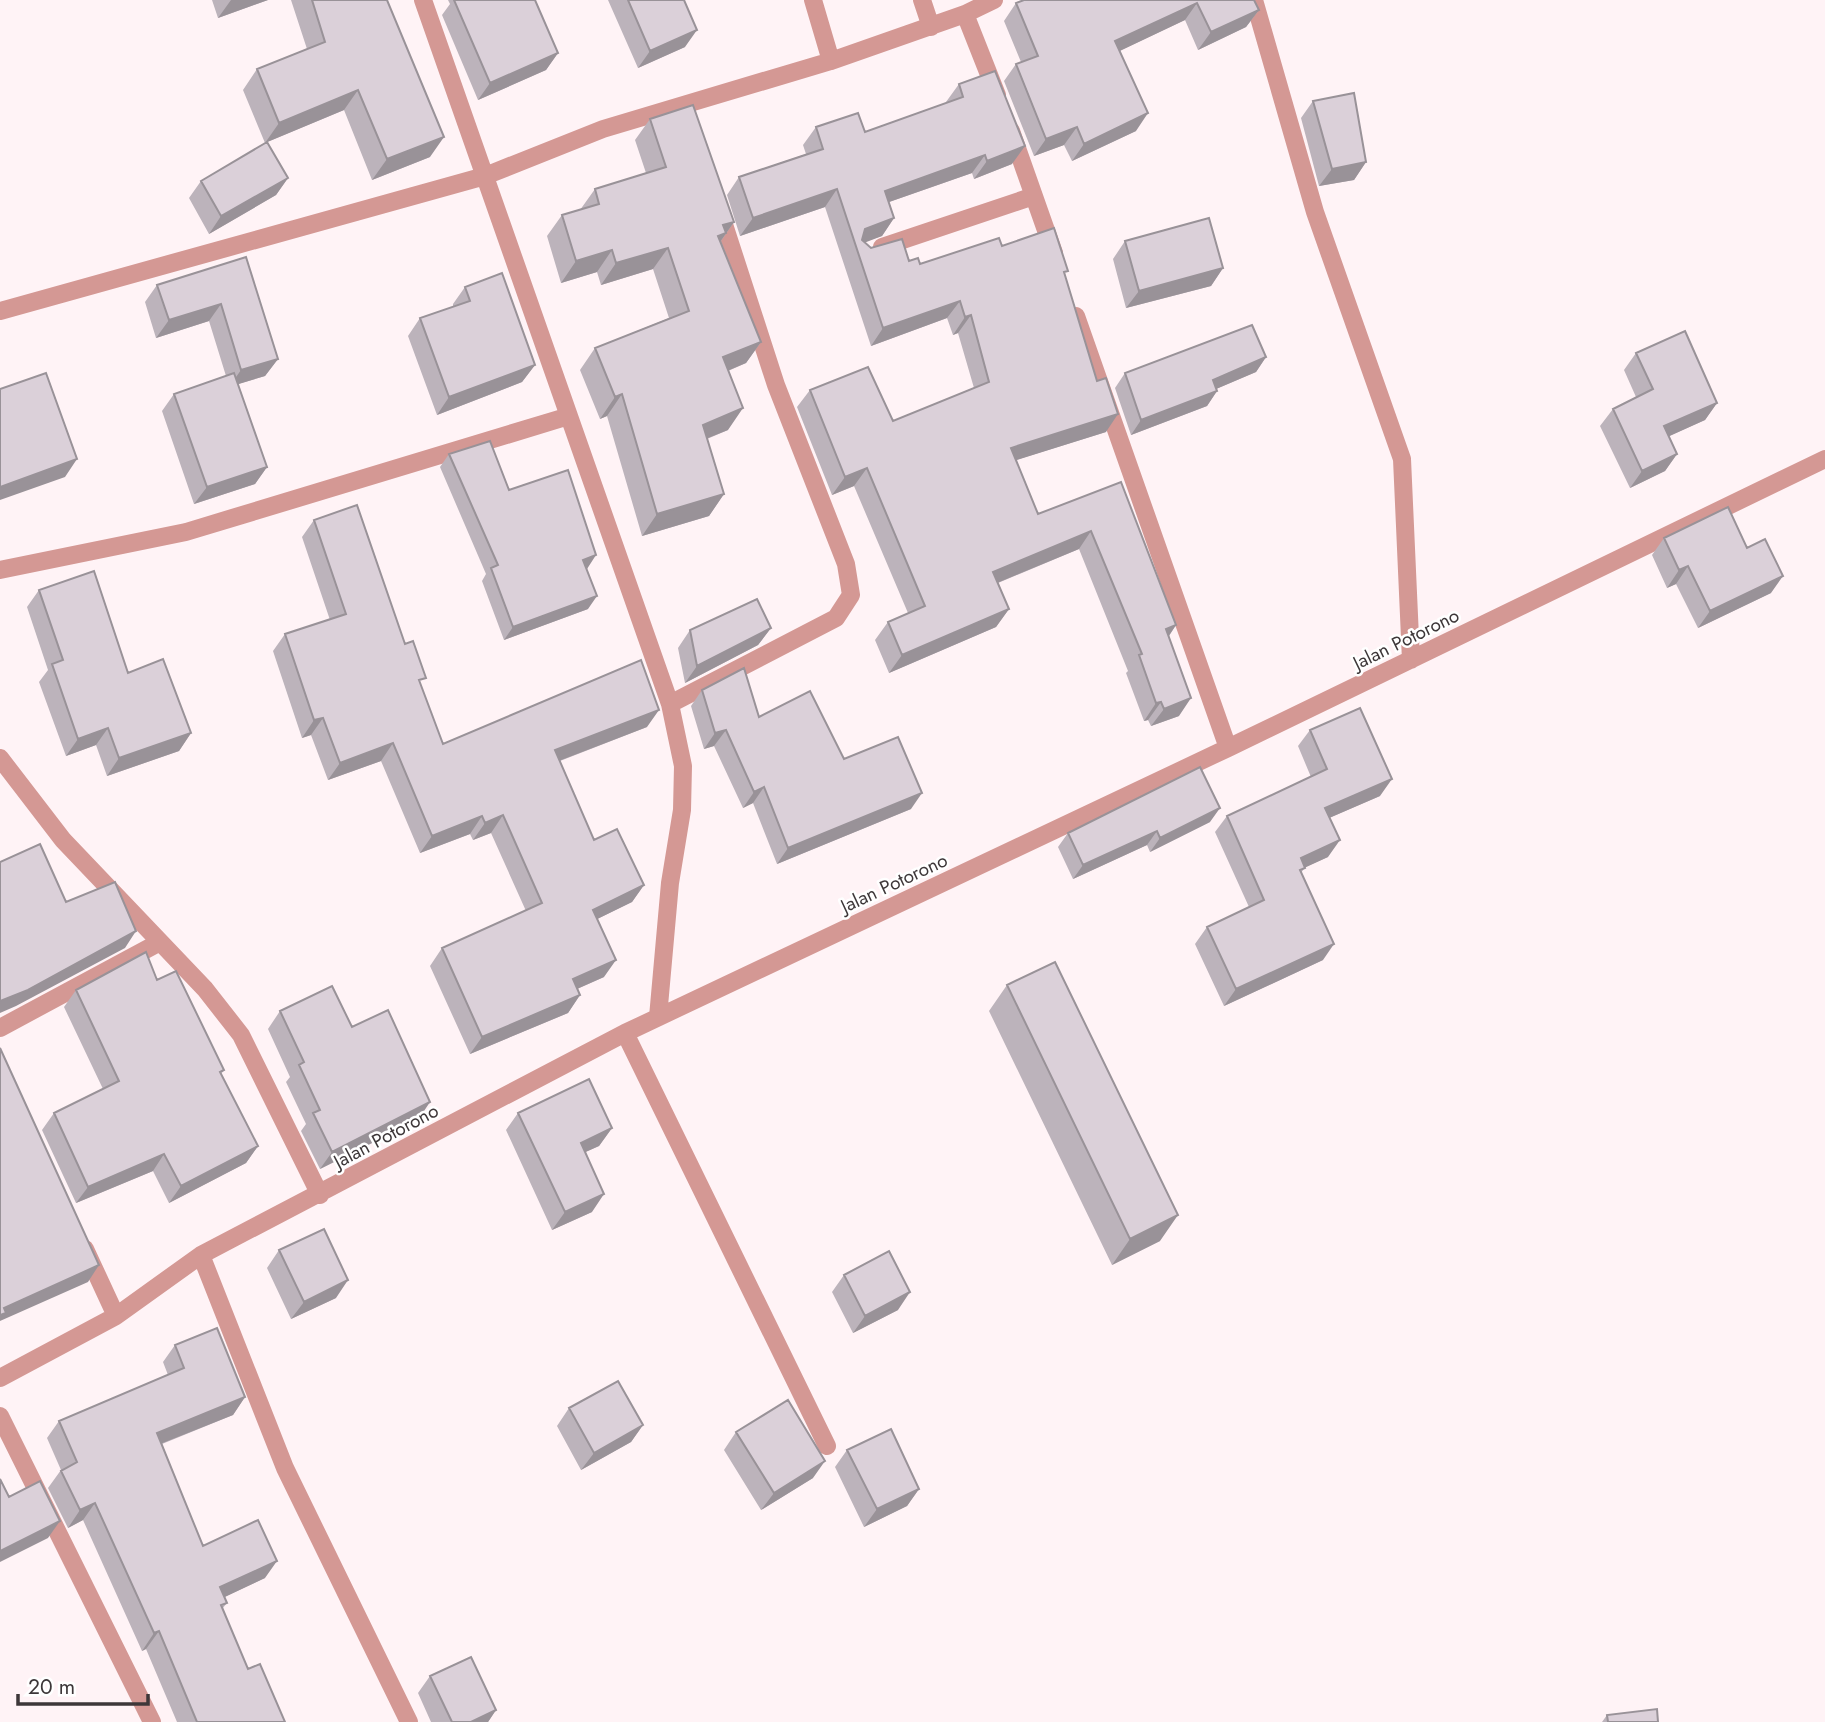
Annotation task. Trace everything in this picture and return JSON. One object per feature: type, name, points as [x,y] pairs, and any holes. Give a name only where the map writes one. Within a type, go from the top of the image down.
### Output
[{"type":"street","points":[[423,0],[670,704],[683,766],[682,810],[670,883],[658,1017]]},
{"type":"street","points":[[813,0],[831,61]]},
{"type":"street","points":[[922,0],[931,27]]},
{"type":"street","points":[[0,311],[485,176],[603,129],[688,111],[931,27],[994,0]]},
{"type":"street","points":[[1254,0],[1315,212],[1402,460],[1411,660]]},
{"type":"street","points":[[965,14],[1062,275]]},
{"type":"street","points":[[670,704],[836,618],[851,595],[846,564],[776,385],[714,194]]},
{"type":"street","points":[[860,255],[1034,196]]},
{"type":"street","points":[[1071,301],[1228,748]]},
{"type":"street","points":[[0,570],[186,532],[569,416]]},
{"type":"street","name":"Jalan Potorono","points":[[0,1378],[116,1316],[201,1255],[625,1033],[1228,748],[1825,459]]},
{"type":"street","points":[[0,758],[63,840],[205,989],[240,1035],[320,1195]]},
{"type":"street","points":[[0,1028],[160,942]]},
{"type":"street","points":[[625,1033],[827,1447]]},
{"type":"street","points":[[76,1228],[116,1316]]},
{"type":"street","points":[[201,1255],[285,1468],[409,1722]]},
{"type":"street","points":[[0,1416],[152,1722]]},
{"type":"building","points":[[312,0],[387,0],[444,137],[387,159],[358,90],[279,123],[257,69],[325,42]]},
{"type":"building","points":[[454,0],[535,0],[558,53],[490,83]]},
{"type":"building","points":[[628,0],[684,0],[697,30],[650,51]]},
{"type":"building","points":[[1024,0],[1254,0],[1259,10],[1211,32],[1197,3],[1115,41],[1148,113],[1084,144],[1077,127],[1046,139],[1016,64],[1038,56],[1016,3]]},
{"type":"building","points":[[995,71],[1025,146],[987,161],[985,155],[885,191],[894,218],[865,229],[862,240],[871,248],[902,239],[909,261],[918,258],[920,264],[999,238],[1002,246],[1054,228],[1068,271],[1064,272],[1097,381],[1106,378],[1118,414],[1011,448],[1038,514],[1121,482],[1176,625],[1166,629],[1191,698],[1164,709],[1161,702],[1156,703],[1139,655],[1142,654],[1091,531],[993,572],[1009,609],[902,655],[888,622],[925,606],[867,468],[845,477],[810,390],[868,367],[893,421],[989,382],[971,315],[965,317],[960,301],[883,328],[837,189],[753,218],[739,177],[823,149],[816,127],[858,113],[865,132],[963,97],[959,84]]},
{"type":"building","points":[[1354,93],[1366,162],[1332,169],[1313,101]]},
{"type":"building","points":[[693,105],[734,222],[723,225],[726,233],[718,236],[761,342],[723,357],[743,408],[703,425],[724,494],[657,514],[622,394],[615,397],[595,348],[689,311],[668,248],[616,263],[612,250],[576,261],[562,215],[599,204],[595,189],[666,167],[650,119]]},
{"type":"building","points":[[267,142],[288,178],[221,216],[201,181]]},
{"type":"building","points":[[1209,218],[1223,268],[1139,291],[1125,241]]},
{"type":"building","points":[[246,257],[278,359],[241,370],[221,304],[169,320],[157,285]]},
{"type":"building","points":[[502,273],[535,365],[449,397],[420,318],[470,301],[465,287]]},
{"type":"building","points":[[1252,325],[1266,357],[1213,380],[1217,391],[1141,420],[1125,373]]},
{"type":"building","points":[[1685,331],[1717,403],[1664,426],[1677,454],[1642,471],[1613,409],[1653,389],[1636,353]]},
{"type":"building","points":[[46,373],[77,459],[0,487],[0,389]]},
{"type":"building","points":[[234,373],[267,467],[207,487],[174,394]]},
{"type":"building","points":[[490,441],[509,490],[568,470],[596,555],[583,560],[597,596],[513,627],[491,568],[498,565],[449,454]]},
{"type":"building","points":[[357,505],[405,644],[413,641],[426,678],[419,680],[443,744],[641,660],[659,710],[555,750],[594,840],[617,829],[644,885],[593,910],[616,960],[573,979],[580,995],[482,1037],[442,948],[542,903],[503,815],[485,823],[482,816],[432,836],[393,743],[340,763],[323,718],[314,720],[285,634],[346,614],[314,520]]},
{"type":"building","points":[[1728,507],[1747,548],[1765,539],[1783,576],[1710,611],[1688,566],[1679,570],[1664,538]]},
{"type":"building","points":[[94,571],[128,673],[163,659],[191,733],[119,758],[108,728],[78,739],[52,664],[63,660],[39,590]]},
{"type":"building","points":[[757,599],[771,628],[697,666],[690,630]]},
{"type":"building","points":[[744,668],[759,717],[810,691],[844,759],[898,737],[922,793],[788,848],[764,787],[754,792],[726,730],[715,733],[702,690]]},
{"type":"building","points":[[1360,708],[1392,779],[1325,808],[1340,840],[1301,858],[1305,868],[1300,870],[1334,944],[1236,989],[1207,927],[1264,900],[1227,816],[1327,769],[1310,730]]},
{"type":"building","points":[[1200,767],[1220,808],[1160,838],[1157,831],[1083,865],[1068,833]]},
{"type":"building","points":[[40,844],[66,902],[115,882],[136,931],[28,990],[0,1001],[0,862]]},
{"type":"building","points":[[146,952],[157,980],[176,971],[224,1070],[220,1072],[258,1146],[181,1186],[164,1154],[88,1187],[54,1113],[119,1081],[76,990]]},
{"type":"building","points":[[1055,962],[1178,1215],[1130,1239],[1007,985]]},
{"type":"building","points":[[332,986],[352,1027],[388,1010],[430,1102],[332,1152],[313,1113],[320,1110],[299,1065],[304,1062],[280,1011]]},
{"type":"building","points":[[0,1048],[99,1265],[4,1308],[6,1313],[0,1315]]},
{"type":"building","points":[[589,1079],[612,1128],[581,1143],[604,1194],[565,1212],[518,1113]]},
{"type":"building","points":[[324,1229],[348,1280],[304,1302],[279,1250]]},
{"type":"building","points":[[889,1251],[910,1292],[865,1316],[844,1275]]},
{"type":"building","points":[[217,1328],[245,1397],[157,1433],[203,1546],[258,1520],[277,1561],[220,1587],[227,1603],[221,1605],[248,1669],[260,1664],[285,1722],[197,1722],[159,1631],[154,1633],[95,1503],[80,1510],[61,1471],[77,1462],[59,1421],[184,1368],[175,1345]]},
{"type":"building","points":[[618,1381],[643,1425],[594,1453],[569,1408]]},
{"type":"building","points":[[788,1400],[825,1461],[774,1493],[736,1432]]},
{"type":"building","points":[[891,1429],[919,1489],[877,1509],[847,1450]]},
{"type":"building","points":[[0,1479],[9,1497],[40,1481],[60,1521],[0,1551]]},
{"type":"building","points":[[471,1657],[496,1710],[471,1722],[452,1722],[430,1676]]},
{"type":"building","points":[[1657,1709],[1658,1722],[1608,1722],[1607,1715]]}]
